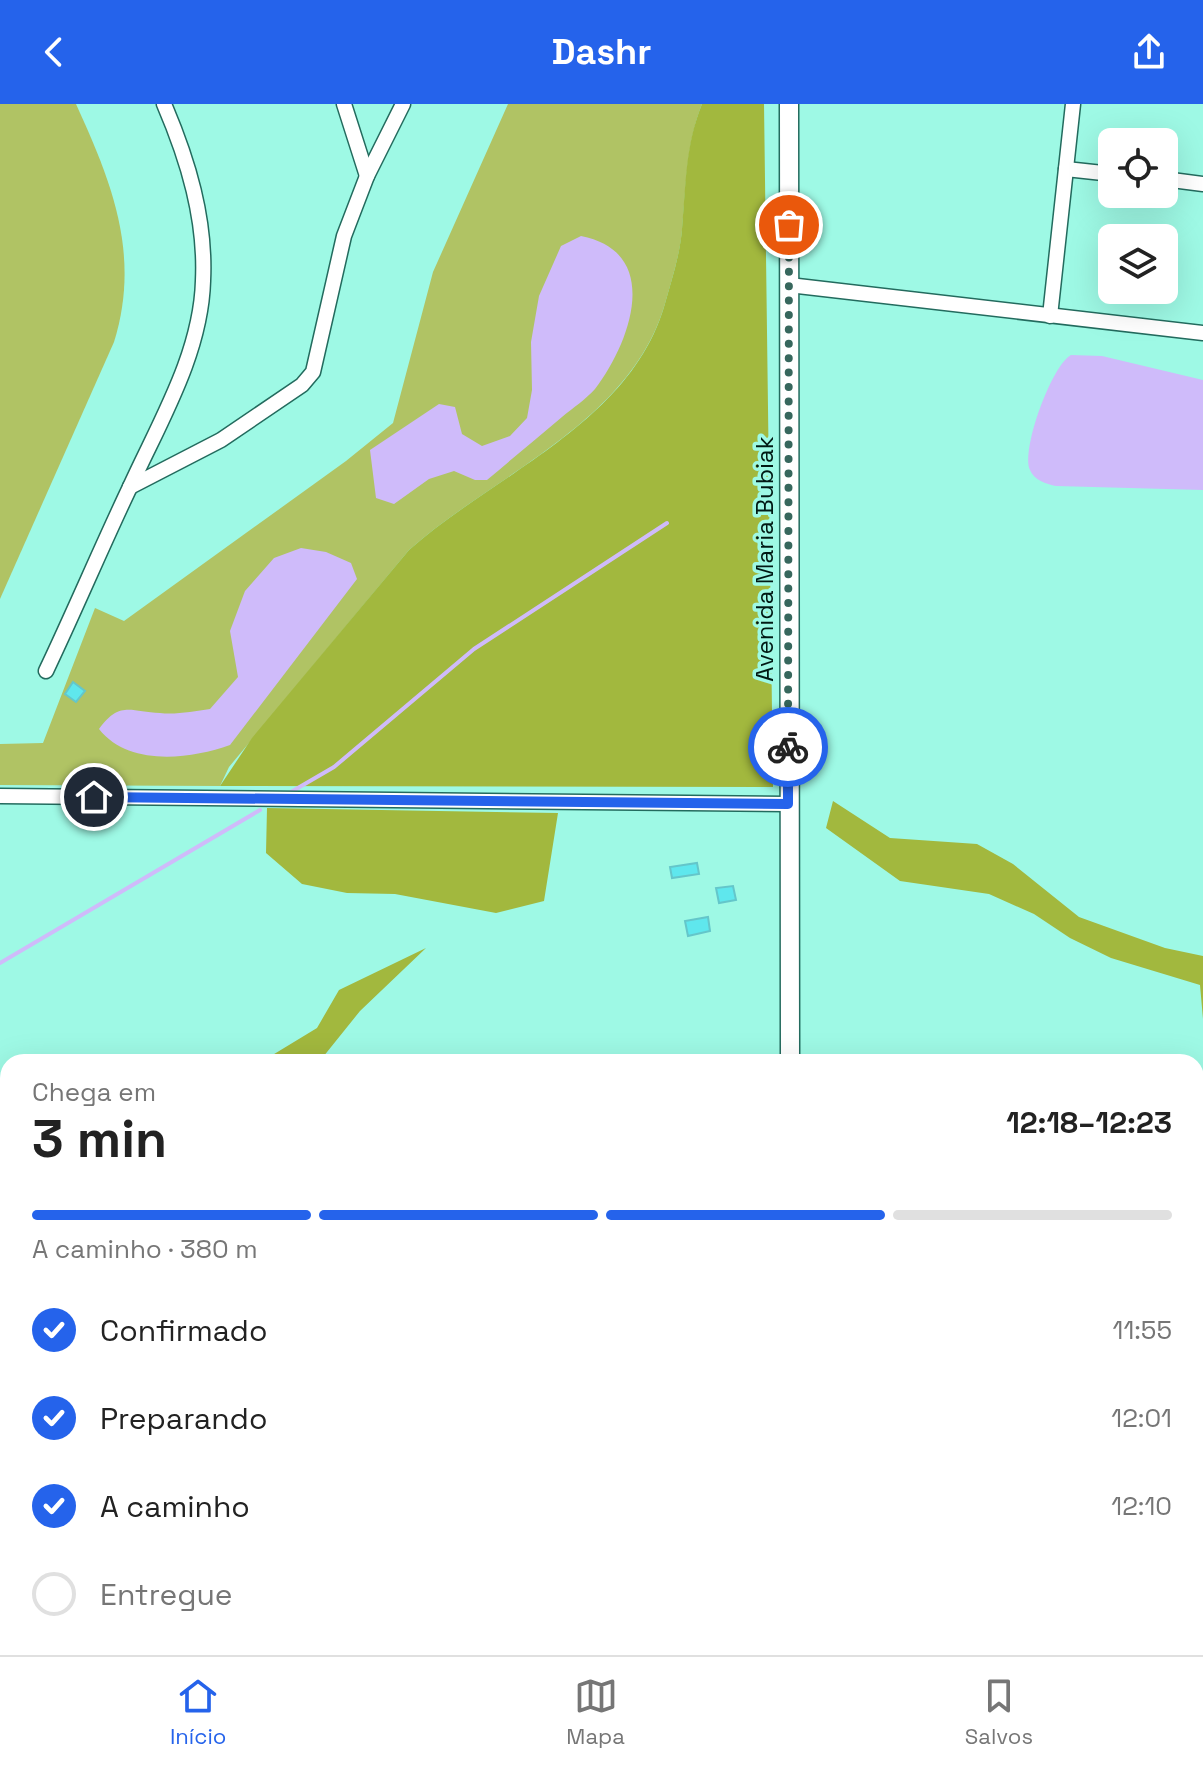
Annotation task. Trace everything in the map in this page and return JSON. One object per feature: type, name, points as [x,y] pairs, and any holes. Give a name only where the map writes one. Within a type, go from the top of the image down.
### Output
[{"type":"street","points":[[46,671],[181,375],[197,325],[203,283],[201,231],[183,148],[164,104]]},
{"type":"street","points":[[344,104],[367,176]]},
{"type":"street","points":[[130,487],[221,440],[302,385],[313,372],[344,236],[367,176],[403,104]]},
{"type":"street","name":"Avenida Maria Bubiak","points":[[789,104],[790,1054]]},
{"type":"street","points":[[1050,316],[1073,104]]},
{"type":"street","points":[[1066,169],[1098,172]]},
{"type":"street","points":[[1178,181],[1203,184]]},
{"type":"street","points":[[789,285],[1203,333]]},
{"type":"street","points":[[0,796],[788,804]]},
{"type":"green space","points":[[0,104],[76,104],[111,191],[119,220],[125,279],[114,342],[0,599]]},
{"type":"green space","points":[[508,104],[702,104],[690,150],[679,249],[664,307],[646,348],[621,384],[590,416],[409,550],[229,767],[220,786],[0,785],[0,744],[43,743],[95,608],[124,621],[346,461],[393,423],[433,272]]},
{"type":"green space","points":[[702,104],[764,104],[773,787],[220,786],[252,738],[409,550],[555,444],[590,416],[621,384],[646,348],[664,307],[679,249],[689,150]]},
{"type":"green space","points":[[833,801],[890,838],[977,844],[1013,864],[1079,917],[1165,948],[1203,956],[1203,1019],[1200,985],[1111,958],[1070,938],[1034,914],[989,894],[900,881],[826,828]]},
{"type":"green space","points":[[267,808],[558,813],[544,901],[496,913],[395,894],[347,893],[302,884],[266,853]]},
{"type":"green space","points":[[426,948],[360,1011],[325,1054],[274,1054],[317,1028],[339,990]]},
{"type":"shaded area","points":[[581,236],[607,245],[623,260],[631,279],[632,301],[628,324],[620,348],[595,389],[487,480],[475,480],[454,471],[429,479],[394,504],[376,498],[370,450],[439,404],[455,407],[462,434],[482,446],[510,436],[527,418],[532,390],[531,342],[539,296],[561,246]]},
{"type":"shaded area","points":[[1071,355],[1102,356],[1203,380],[1203,490],[1056,486],[1034,476],[1028,459],[1034,427],[1055,374]]},
{"type":"shaded area","points":[[301,548],[326,552],[351,563],[357,579],[230,745],[178,756],[142,754],[111,741],[99,729],[120,711],[172,714],[210,709],[238,677],[230,631],[245,591],[274,558]]},
{"type":"building","points":[[73,682],[85,691],[76,702],[65,694]]},
{"type":"building","points":[[697,863],[699,874],[672,878],[670,867]]},
{"type":"building","points":[[733,886],[736,900],[719,903],[716,888]]},
{"type":"building","points":[[708,917],[710,931],[688,936],[685,921]]},
{"type":"waterway","points":[[291,792],[334,767],[474,649],[667,523]]},
{"type":"waterway","points":[[0,963],[260,810]]},
{"type":"way so far","points":[[788,747],[789,225]]},
{"type":"route","points":[[94,797],[788,804],[788,747]]}]
